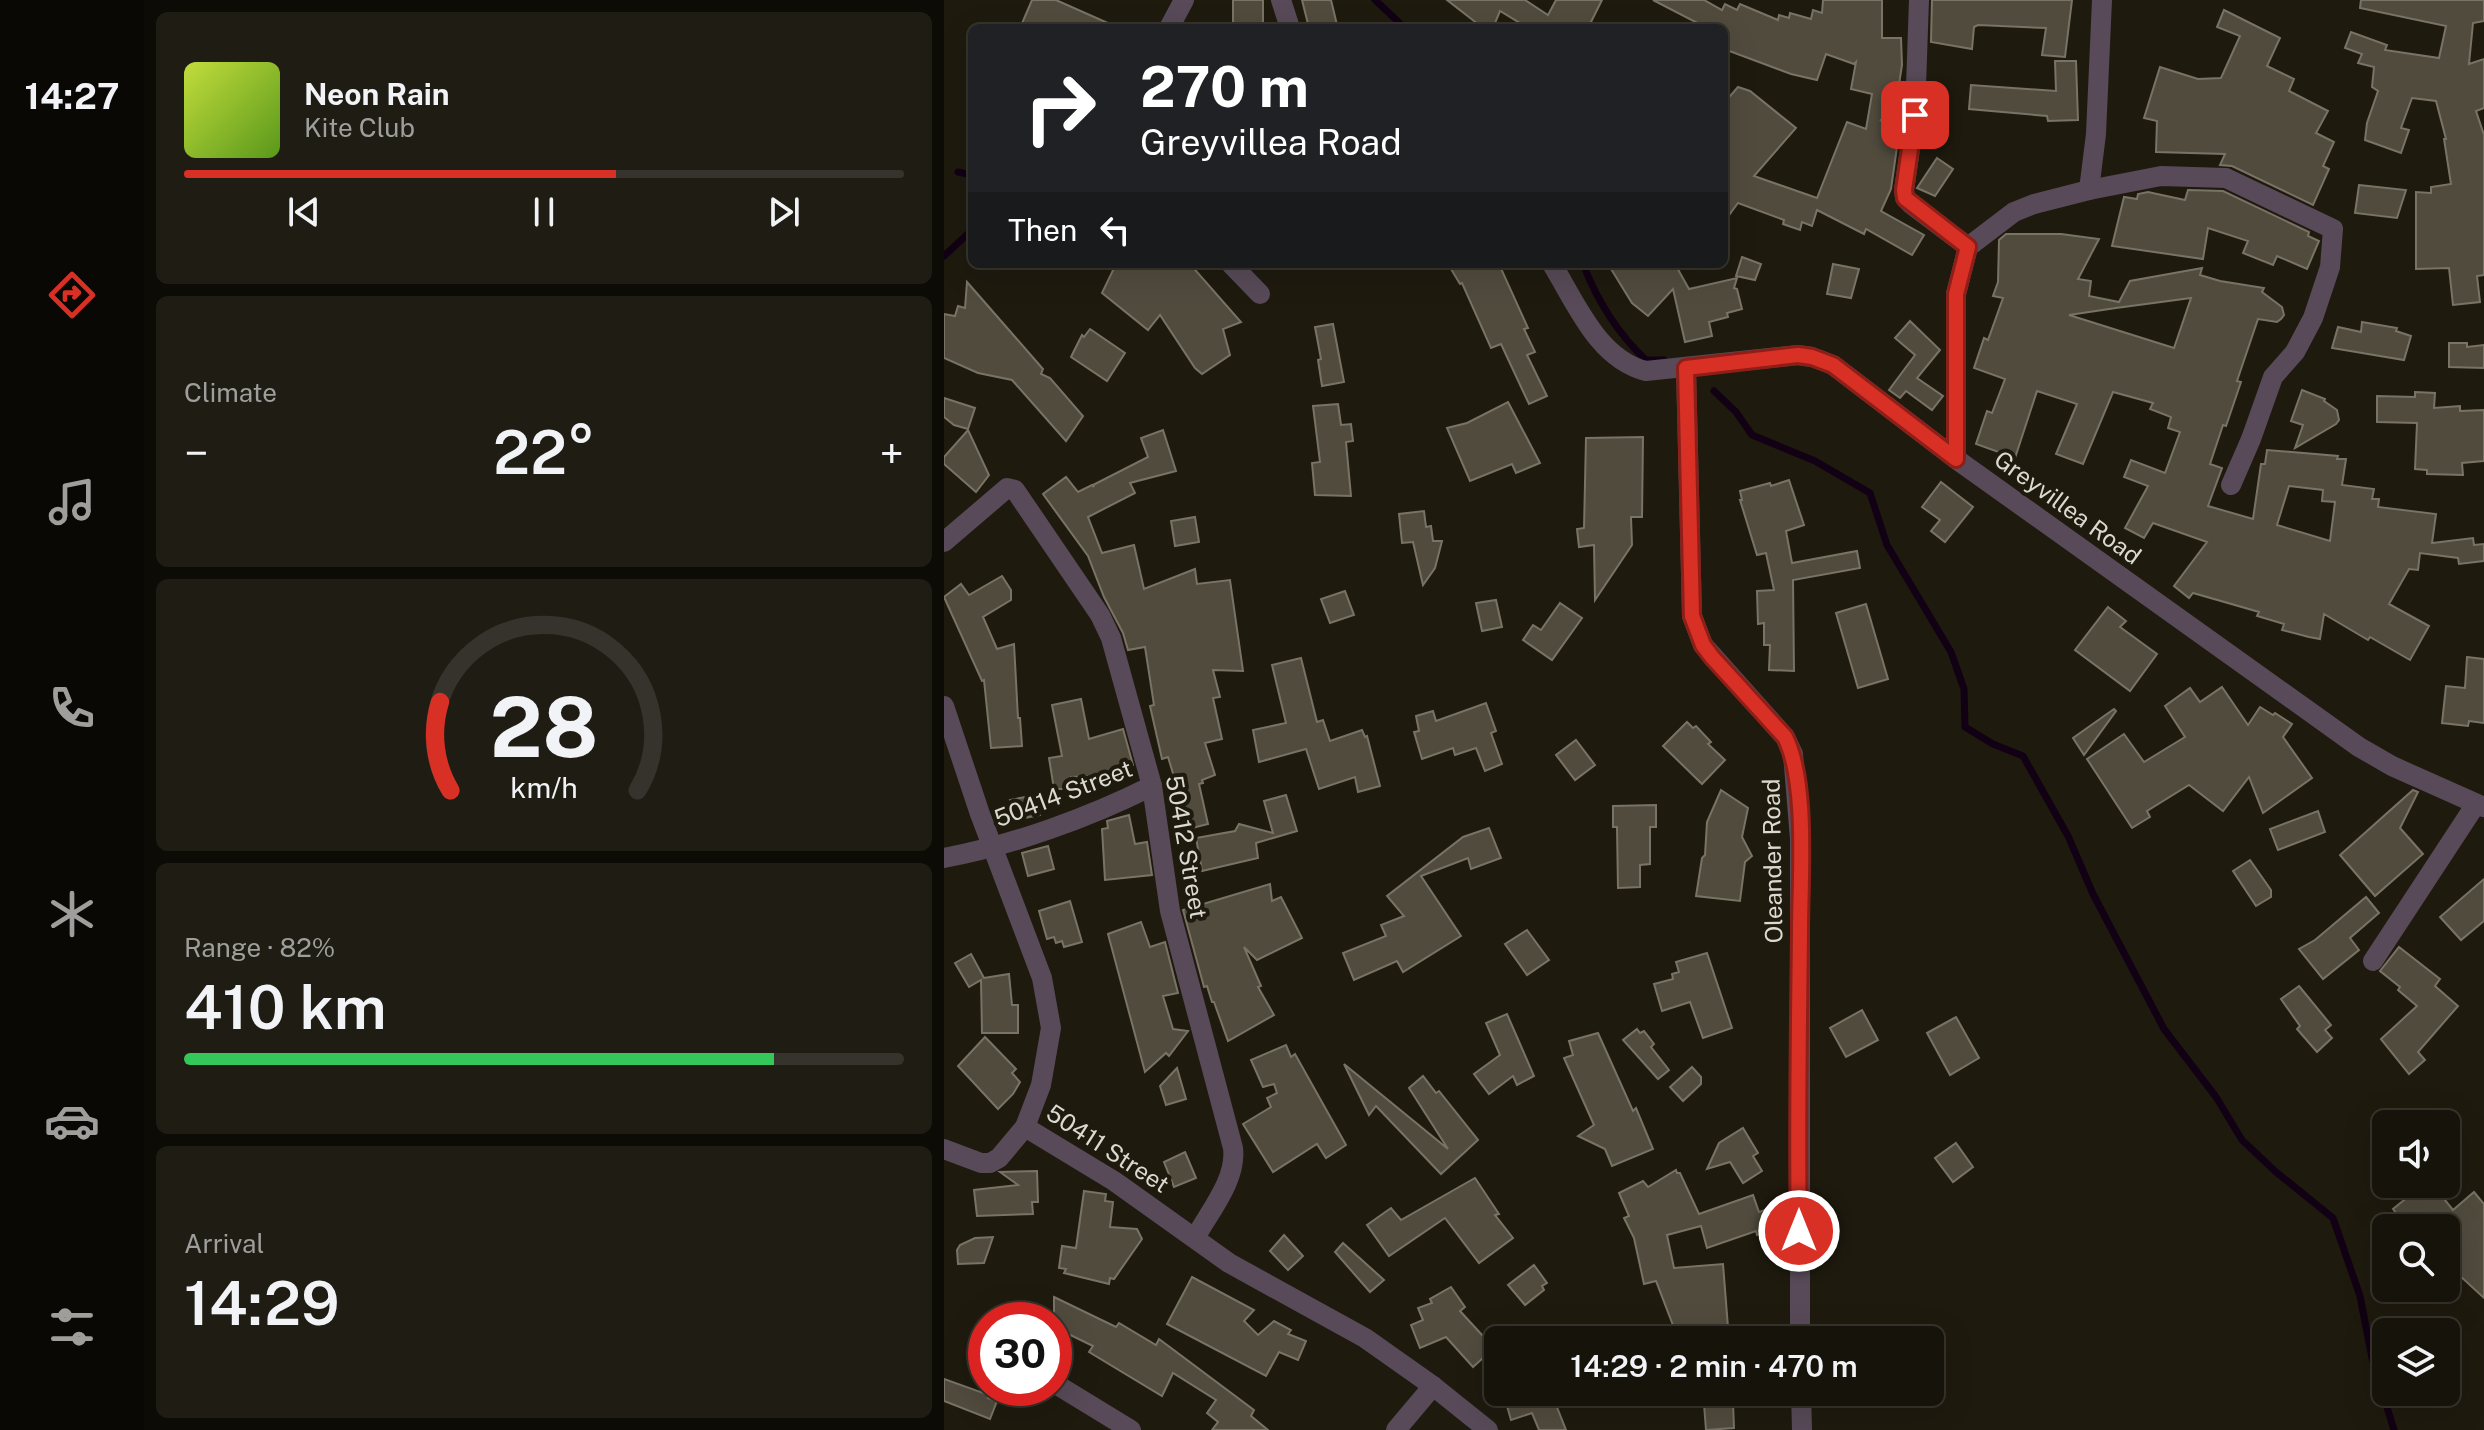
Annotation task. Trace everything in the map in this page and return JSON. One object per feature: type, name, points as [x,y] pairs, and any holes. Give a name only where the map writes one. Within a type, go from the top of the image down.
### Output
[{"type":"street","points":[[1171,24],[1184,0]]},
{"type":"street","points":[[1281,0],[1289,24]]},
{"type":"street","points":[[1919,0],[1915,115],[1905,198],[1968,247]]},
{"type":"street","points":[[2089,190],[2096,134],[2102,0]]},
{"type":"street","points":[[1956,459],[1956,294],[1968,247],[2014,212],[2034,204],[2161,176],[2226,178],[2333,229],[2330,267],[2313,318],[2295,352],[2273,377],[2231,485]]},
{"type":"street","points":[[1235,268],[1260,294]]},
{"type":"street","name":"Greyvillea Road","points":[[1554,268],[1596,335],[1621,363],[1646,371],[1784,356],[1812,357],[1833,365],[1956,459],[2359,747],[2392,766],[2480,805]]},
{"type":"street","name":"Oleander Road","points":[[1686,368],[1692,616],[1703,645],[1785,737],[1796,766],[1800,839],[1800,1326]]},
{"type":"street","name":"50412 Street","points":[[944,542],[1007,488],[1017,492],[1100,615],[1111,638],[1152,786],[1170,911],[1235,1158],[1230,1177],[1195,1238]]},
{"type":"street","name":"50411 Street","points":[[944,706],[1042,978],[1051,1028],[1041,1085],[1025,1127],[1114,1181],[1229,1263],[1365,1338],[1488,1430]]},
{"type":"street","name":"50414 Street","points":[[944,858],[994,849],[1152,786]]},
{"type":"street","points":[[2373,961],[2480,805]]},
{"type":"street","points":[[944,1149],[981,1163],[990,1163],[999,1158],[1025,1127]]},
{"type":"street","points":[[1396,1430],[1433,1386]]},
{"type":"street","points":[[1072,1394],[1131,1430]]},
{"type":"street","points":[[1801,1406],[1802,1430]]},
{"type":"building","points":[[1032,0],[1056,0],[1110,24],[1022,24]]},
{"type":"building","points":[[1233,0],[1263,0],[1263,24],[1233,24]]},
{"type":"building","points":[[1302,0],[1331,0],[1337,24],[1308,24]]},
{"type":"building","points":[[1447,0],[1525,0],[1548,15],[1556,0],[1602,0],[1590,24],[1521,24],[1500,11],[1495,24],[1478,24]]},
{"type":"building","points":[[1653,0],[1704,0],[1722,10],[1725,4],[1737,10],[1740,4],[1778,20],[1779,15],[1789,18],[1790,13],[1811,19],[1813,10],[1822,13],[1823,0],[1882,0],[1882,38],[1901,38],[1902,65],[1898,91],[1903,92],[1900,125],[1880,120],[1899,133],[1891,189],[1881,211],[1924,235],[1912,255],[1866,229],[1864,234],[1817,210],[1812,226],[1802,222],[1800,230],[1783,224],[1784,220],[1738,203],[1728,217],[1728,98],[1738,87],[1750,91],[1796,128],[1754,176],[1817,198],[1847,122],[1866,129],[1872,94],[1851,89],[1856,62],[1854,64],[1826,54],[1817,80],[1791,74],[1728,50],[1728,24],[1699,24]]},
{"type":"building","points":[[1932,0],[2072,0],[2065,57],[2042,55],[2046,28],[1978,25],[1974,27],[1972,49],[1931,42]]},
{"type":"building","points":[[2361,0],[2484,0],[2484,21],[2473,23],[2469,64],[2484,59],[2484,108],[2476,111],[2484,135],[2484,275],[2477,276],[2480,302],[2453,305],[2449,268],[2416,269],[2416,192],[2431,193],[2431,187],[2451,184],[2446,139],[2436,101],[2412,98],[2401,128],[2409,130],[2401,153],[2365,140],[2367,123],[2378,91],[2372,87],[2374,67],[2358,63],[2362,54],[2345,48],[2351,32],[2387,45],[2385,50],[2439,58],[2446,26],[2360,8]]},
{"type":"building","points":[[2224,10],[2280,38],[2267,66],[2294,79],[2289,91],[2328,111],[2316,133],[2334,142],[2323,166],[2329,169],[2313,205],[2232,166],[2220,165],[2225,154],[2156,152],[2157,121],[2144,118],[2160,67],[2198,79],[2221,78],[2240,36],[2217,27]]},
{"type":"building","points":[[2055,61],[2076,61],[2078,120],[2048,121],[2047,116],[1969,109],[1971,85],[2056,91]]},
{"type":"building","points":[[1937,158],[1953,169],[1935,196],[1917,188]]},
{"type":"building","points":[[2359,185],[2406,190],[2397,218],[2355,213]]},
{"type":"building","points":[[2188,190],[2223,191],[2309,232],[2308,236],[2319,241],[2307,269],[2277,256],[2273,265],[2243,253],[2248,241],[2208,228],[2203,259],[2112,246],[2124,197],[2137,199],[2138,194],[2148,192],[2185,200]]},
{"type":"building","points":[[2006,234],[2061,234],[2099,239],[2078,279],[2091,281],[2089,296],[2119,302],[2130,281],[2202,268],[2200,275],[2264,288],[2262,292],[2282,307],[2284,315],[2277,322],[2258,319],[2237,381],[2241,382],[2210,464],[2222,468],[2208,506],[2253,519],[2261,464],[2265,464],[2267,450],[2338,456],[2337,459],[2346,459],[2342,485],[2374,489],[2372,499],[2379,499],[2378,507],[2436,514],[2432,543],[2473,538],[2474,545],[2484,544],[2484,561],[2459,564],[2458,558],[2420,553],[2418,570],[2409,569],[2389,604],[2429,626],[2410,660],[2324,614],[2320,639],[2309,637],[2282,630],[2284,624],[2257,616],[2259,612],[2193,593],[2189,598],[2174,586],[2207,542],[2153,523],[2144,538],[2125,528],[2148,486],[2124,477],[2131,460],[2165,473],[2180,432],[2168,428],[2171,417],[2150,409],[2153,403],[2113,392],[2083,464],[2056,454],[2077,404],[2037,391],[2015,458],[1976,444],[1987,411],[1992,413],[2005,379],[1974,368],[2003,298],[1993,296],[1998,282],[1999,240]],"holes":[[[2191,298],[2174,348],[2069,315],[2116,308]],[[2289,486],[2323,490],[2322,501],[2335,502],[2330,541],[2277,525]]]},
{"type":"building","points":[[1742,257],[1761,264],[1755,280],[1736,276]]},
{"type":"building","points":[[1833,264],[1859,269],[1851,298],[1827,294]]},
{"type":"building","points":[[1114,268],[1194,268],[1241,322],[1223,329],[1230,355],[1202,374],[1160,315],[1148,330],[1102,293]]},
{"type":"building","points":[[1450,268],[1501,268],[1528,328],[1524,329],[1535,352],[1527,355],[1547,396],[1529,404],[1501,344],[1491,348]]},
{"type":"building","points":[[1610,268],[1677,268],[1689,289],[1737,278],[1734,288],[1737,289],[1742,309],[1709,322],[1712,336],[1685,342],[1673,289],[1648,316],[1632,303]]},
{"type":"building","points":[[967,282],[1043,369],[1041,374],[1050,378],[1083,416],[1066,441],[1012,380],[978,373],[944,358],[944,314],[955,316],[958,306],[965,308]]},
{"type":"building","points":[[1910,321],[1940,350],[1917,378],[1943,396],[1932,410],[1906,391],[1900,398],[1889,390],[1915,355],[1895,338]]},
{"type":"building","points":[[2362,322],[2397,328],[2396,331],[2411,336],[2404,360],[2332,348],[2338,327],[2361,332]]},
{"type":"building","points":[[1333,324],[1344,382],[1322,386],[1315,327]]},
{"type":"building","points":[[1090,329],[1125,353],[1107,381],[1071,357],[1082,335],[1084,337]]},
{"type":"building","points":[[2449,343],[2467,343],[2467,347],[2484,345],[2484,368],[2449,367]]},
{"type":"building","points":[[2302,390],[2325,399],[2337,410],[2339,420],[2295,448],[2303,425],[2291,421]]},
{"type":"building","points":[[2415,392],[2435,393],[2434,408],[2460,406],[2460,411],[2484,410],[2484,461],[2462,463],[2463,475],[2427,474],[2427,470],[2415,469],[2417,423],[2377,422],[2377,396],[2415,397]]},
{"type":"building","points":[[944,398],[975,408],[968,429],[954,425],[944,417]]},
{"type":"building","points":[[1508,402],[1540,463],[1516,473],[1512,464],[1470,481],[1447,428],[1467,423]]},
{"type":"building","points":[[1338,404],[1341,425],[1351,424],[1353,441],[1346,442],[1351,496],[1315,495],[1312,463],[1320,462],[1313,406]]},
{"type":"building","points":[[968,430],[989,475],[976,492],[944,464],[944,457]]},
{"type":"building","points":[[1163,430],[1176,471],[1130,483],[1135,493],[1088,517],[1102,553],[1134,545],[1144,589],[1195,569],[1197,584],[1230,580],[1243,671],[1213,670],[1220,697],[1213,698],[1222,739],[1205,743],[1215,775],[1199,784],[1208,824],[1184,830],[1177,800],[1181,800],[1168,757],[1162,759],[1150,706],[1154,705],[1145,647],[1128,650],[1088,556],[1043,494],[1066,477],[1078,492],[1092,485],[1094,487],[1148,457],[1141,438]]},
{"type":"building","points":[[1643,437],[1642,517],[1631,517],[1632,545],[1595,600],[1594,545],[1579,547],[1577,529],[1584,528],[1586,438]]},
{"type":"building","points":[[1789,480],[1804,525],[1786,531],[1792,563],[1857,551],[1860,568],[1793,580],[1794,671],[1769,670],[1770,645],[1764,645],[1764,623],[1758,624],[1757,591],[1774,590],[1766,553],[1757,555],[1740,500],[1740,491]]},
{"type":"building","points":[[1941,482],[1973,507],[1945,542],[1931,531],[1940,520],[1922,507]]},
{"type":"building","points":[[1424,511],[1426,527],[1431,526],[1433,541],[1442,541],[1435,568],[1423,585],[1413,542],[1402,543],[1399,514]]},
{"type":"building","points":[[1195,517],[1199,542],[1175,546],[1171,521]]},
{"type":"building","points":[[1002,576],[1011,590],[1011,600],[983,617],[997,649],[1014,644],[1022,746],[991,748],[984,680],[944,597],[961,584],[969,595]]},
{"type":"building","points":[[1345,591],[1354,615],[1330,623],[1321,599]]},
{"type":"building","points":[[1496,600],[1502,627],[1482,631],[1476,603]]},
{"type":"building","points":[[1560,603],[1582,618],[1552,660],[1523,640],[1533,625],[1541,630]]},
{"type":"building","points":[[1866,604],[1888,679],[1858,688],[1836,613]]},
{"type":"building","points":[[2108,607],[2126,621],[2120,627],[2157,654],[2130,691],[2075,650]]},
{"type":"building","points":[[2467,657],[2484,659],[2484,723],[2469,721],[2468,726],[2442,723],[2446,686],[2465,688]]},
{"type":"building","points":[[1301,658],[1317,722],[1323,720],[1330,741],[1362,730],[1367,736],[1380,786],[1358,792],[1355,777],[1319,789],[1306,749],[1259,762],[1253,730],[1286,723],[1272,665]]},
{"type":"building","points":[[2222,687],[2248,725],[2260,707],[2292,724],[2283,737],[2312,778],[2263,813],[2249,777],[2223,811],[2189,785],[2147,811],[2150,817],[2132,828],[2087,759],[2124,734],[2144,762],[2185,737],[2165,706],[2190,688],[2200,702]]},
{"type":"building","points":[[1081,699],[1089,739],[1123,729],[1133,765],[1127,767],[1129,776],[1103,781],[1102,776],[1071,777],[1071,789],[1054,789],[1049,758],[1062,756],[1052,705]]},
{"type":"building","points":[[1486,703],[1496,731],[1491,733],[1502,764],[1485,771],[1476,748],[1455,755],[1453,748],[1422,759],[1414,732],[1419,731],[1416,716],[1433,711],[1436,721]]},
{"type":"building","points":[[2114,709],[2116,711],[2084,755],[2073,738]]},
{"type":"building","points":[[1687,722],[1693,728],[1696,726],[1711,742],[1708,744],[1725,760],[1702,784],[1663,746]]},
{"type":"building","points":[[1576,740],[1595,765],[1575,780],[1556,755]]},
{"type":"building","points":[[1721,790],[1748,808],[1742,837],[1752,856],[1745,862],[1740,901],[1696,896],[1705,855],[1707,822]]},
{"type":"building","points":[[2413,790],[2418,792],[2400,828],[2423,854],[2375,896],[2340,855]]},
{"type":"building","points":[[1036,795],[1040,815],[1014,820],[1010,800]]},
{"type":"building","points":[[1286,795],[1297,831],[1256,843],[1258,858],[1202,871],[1196,838],[1235,831],[1239,824],[1273,833],[1264,801]]},
{"type":"building","points":[[1656,805],[1656,827],[1650,827],[1650,864],[1640,865],[1640,887],[1618,888],[1617,827],[1613,827],[1613,806]]},
{"type":"building","points":[[2318,811],[2325,832],[2278,850],[2270,829]]},
{"type":"building","points":[[1129,815],[1135,844],[1147,842],[1152,875],[1105,880],[1102,829],[1108,828],[1107,821]]},
{"type":"building","points":[[1489,828],[1501,858],[1471,869],[1468,858],[1421,876],[1461,936],[1403,972],[1397,961],[1354,980],[1343,953],[1386,936],[1381,925],[1404,916],[1387,896],[1463,837]]},
{"type":"building","points":[[1048,846],[1054,869],[1028,876],[1022,853]]},
{"type":"building","points":[[2250,860],[2271,890],[2271,897],[2256,906],[2233,871]]},
{"type":"building","points":[[2484,879],[2484,921],[2461,940],[2440,917]]},
{"type":"building","points":[[1270,884],[1272,901],[1281,897],[1302,938],[1257,960],[1244,947],[1261,986],[1258,987],[1274,1015],[1228,1041],[1207,986],[1204,987],[1183,910]]},
{"type":"building","points":[[2366,897],[2379,913],[2350,938],[2359,950],[2323,979],[2299,949],[2315,940]]},
{"type":"building","points":[[1070,901],[1082,942],[1064,947],[1062,941],[1056,943],[1054,937],[1047,939],[1039,911]]},
{"type":"building","points":[[1141,922],[1150,947],[1165,942],[1178,993],[1163,996],[1173,1029],[1188,1031],[1169,1056],[1166,1053],[1145,1072],[1108,934]]},
{"type":"building","points":[[1527,930],[1549,960],[1527,975],[1505,944]]},
{"type":"building","points":[[2399,947],[2440,979],[2435,986],[2458,1006],[2418,1052],[2425,1060],[2409,1074],[2381,1039],[2417,1006],[2380,971]]},
{"type":"building","points":[[1707,953],[1732,1028],[1703,1038],[1690,1002],[1662,1011],[1654,984],[1673,979],[1672,974],[1679,972],[1676,962]]},
{"type":"building","points":[[971,954],[984,978],[1009,974],[1012,1005],[1018,1005],[1018,1033],[982,1033],[981,980],[969,987],[955,963]]},
{"type":"building","points":[[2299,986],[2331,1025],[2325,1030],[2332,1038],[2317,1052],[2297,1029],[2300,1026],[2281,999]]},
{"type":"building","points":[[1862,1010],[1878,1040],[1846,1057],[1830,1028]]},
{"type":"building","points":[[1507,1014],[1534,1076],[1517,1085],[1513,1076],[1489,1094],[1474,1074],[1500,1055],[1486,1023]]},
{"type":"building","points":[[1956,1017],[1979,1058],[1950,1075],[1927,1033]]},
{"type":"building","points":[[1637,1029],[1640,1033],[1644,1031],[1654,1044],[1651,1047],[1669,1070],[1658,1079],[1623,1040]]},
{"type":"building","points":[[1598,1033],[1653,1149],[1612,1166],[1605,1149],[1578,1136],[1594,1125],[1564,1058],[1573,1055],[1569,1041]]},
{"type":"building","points":[[985,1037],[1016,1069],[1012,1073],[1020,1082],[998,1109],[958,1066]]},
{"type":"building","points":[[1286,1045],[1291,1057],[1295,1054],[1346,1145],[1326,1158],[1317,1144],[1273,1172],[1243,1124],[1271,1107],[1267,1098],[1277,1093],[1274,1084],[1263,1087],[1251,1060]]},
{"type":"building","points":[[1344,1064],[1448,1149],[1409,1088],[1423,1076],[1478,1140],[1441,1174],[1376,1106],[1369,1115]]},
{"type":"building","points":[[1692,1067],[1701,1077],[1701,1084],[1683,1101],[1670,1087]]},
{"type":"building","points":[[1177,1068],[1186,1099],[1166,1105],[1160,1086]]},
{"type":"building","points":[[1743,1128],[1758,1153],[1753,1156],[1762,1171],[1743,1183],[1730,1162],[1707,1169],[1719,1143]]},
{"type":"building","points":[[1956,1143],[1973,1167],[1953,1182],[1935,1158]]},
{"type":"building","points":[[1185,1152],[1196,1178],[1174,1187],[1164,1162]]},
{"type":"building","points":[[1676,1170],[1699,1214],[1753,1195],[1759,1212],[1768,1209],[1774,1230],[1757,1235],[1756,1231],[1707,1248],[1701,1226],[1667,1235],[1674,1268],[1723,1264],[1728,1326],[1673,1326],[1656,1281],[1644,1284],[1634,1238],[1624,1218],[1629,1216],[1619,1193],[1643,1181],[1648,1187]]},
{"type":"building","points":[[1037,1171],[1038,1202],[1032,1202],[1033,1214],[977,1216],[974,1190],[1018,1185],[1000,1172]]},
{"type":"building","points":[[1475,1178],[1499,1214],[1495,1215],[1513,1238],[1479,1263],[1445,1218],[1389,1256],[1367,1225],[1391,1208],[1401,1220]]},
{"type":"building","points":[[1084,1191],[1106,1194],[1105,1201],[1113,1202],[1110,1227],[1137,1229],[1142,1239],[1114,1279],[1110,1278],[1109,1284],[1064,1273],[1066,1269],[1059,1268],[1062,1246],[1076,1248]]},
{"type":"building","points":[[2474,1192],[2484,1204],[2484,1298],[2460,1276],[2460,1214],[2397,1214],[2393,1209],[2407,1198],[2443,1198],[2453,1210]]},
{"type":"building","points":[[1284,1235],[1303,1256],[1288,1270],[1270,1251]]},
{"type":"building","points":[[993,1237],[984,1263],[958,1264],[957,1250],[960,1245],[975,1238]]},
{"type":"building","points":[[1343,1243],[1384,1280],[1370,1292],[1335,1252]]},
{"type":"building","points":[[1534,1265],[1547,1283],[1542,1286],[1544,1290],[1525,1305],[1508,1285]]},
{"type":"building","points":[[1192,1277],[1254,1310],[1244,1321],[1258,1335],[1274,1321],[1291,1330],[1288,1334],[1306,1341],[1298,1360],[1279,1352],[1266,1376],[1167,1324]]},
{"type":"building","points":[[1451,1287],[1465,1307],[1460,1311],[1484,1337],[1484,1357],[1473,1367],[1446,1337],[1420,1348],[1411,1325],[1423,1320],[1418,1308],[1432,1303],[1430,1299]]},
{"type":"building","points":[[1072,1306],[1116,1327],[1119,1323],[1156,1345],[1159,1339],[1254,1410],[1251,1416],[1268,1430],[1212,1430],[1218,1422],[1207,1413],[1216,1400],[1173,1373],[1162,1396],[1089,1352],[1093,1346],[1072,1336]]},
{"type":"building","points":[[944,1379],[968,1388],[968,1406],[995,1406],[990,1419],[944,1401]]},
{"type":"building","points":[[1507,1406],[1557,1406],[1566,1430],[1539,1430],[1532,1413],[1511,1420]]},
{"type":"building","points":[[1704,1406],[1733,1406],[1734,1428],[1706,1430]]},
{"type":"waterway","points":[[1375,0],[1401,24]]},
{"type":"waterway","points":[[958,172],[968,174]]},
{"type":"waterway","points":[[944,256],[968,234]]},
{"type":"waterway","points":[[1585,268],[1601,303],[1626,339],[1646,360],[1664,360]]},
{"type":"waterway","points":[[1714,391],[1736,412],[1752,435],[1815,461],[1870,493],[1887,545],[1951,652],[1964,689],[1965,727],[1993,744],[2023,756],[2068,836],[2093,894],[2164,1029],[2216,1097],[2242,1140],[2333,1218],[2360,1296],[2372,1358],[2394,1430]]},
{"type":"route","points":[[1799,1231],[1800,839],[1796,766],[1785,737],[1712,657],[1697,634],[1692,616],[1686,368],[1784,356],[1812,357],[1833,365],[1956,459],[1956,294],[1968,247],[1905,198],[1915,115]]}]
